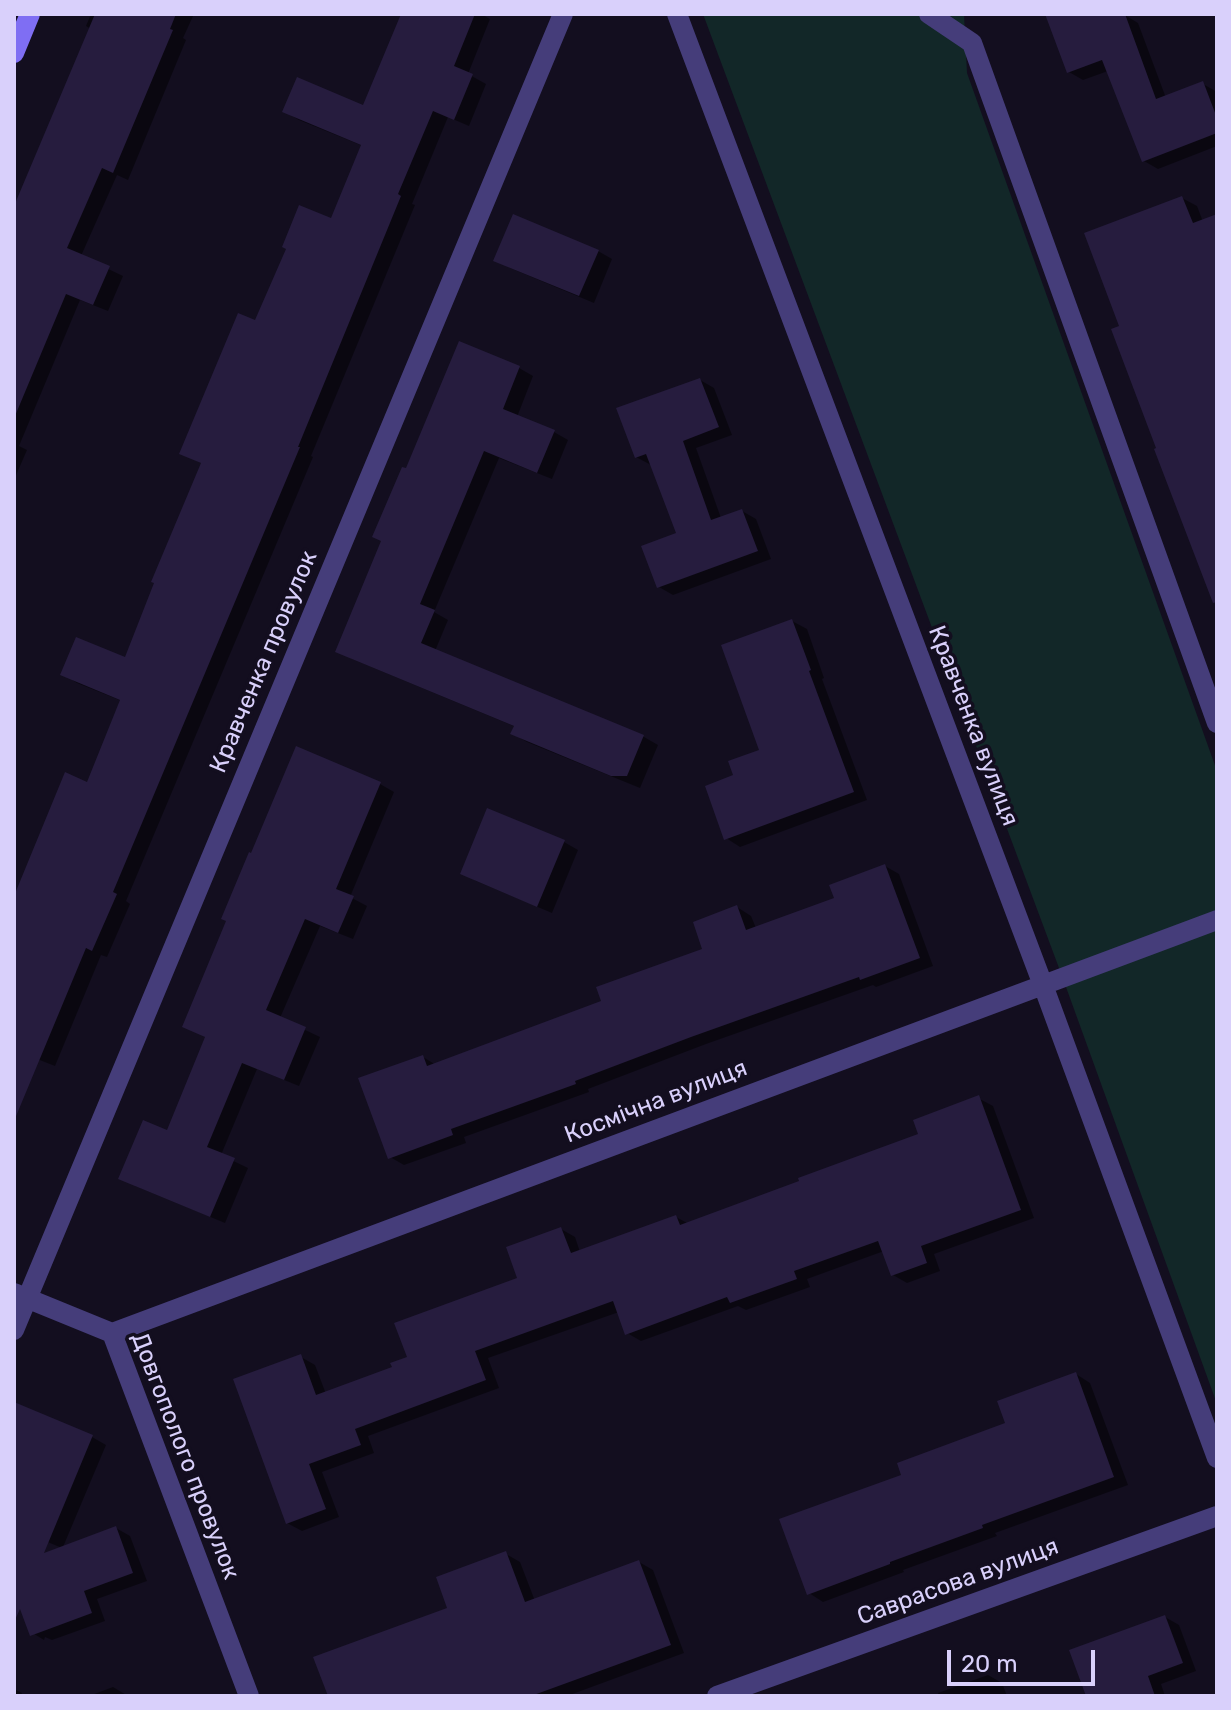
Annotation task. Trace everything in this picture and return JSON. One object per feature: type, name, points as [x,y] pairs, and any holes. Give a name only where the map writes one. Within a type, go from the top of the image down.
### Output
[{"type":"street","points":[[14,53],[30,14]]},
{"type":"street","name":"Кравченка провулок","points":[[14,1330],[21,1296],[563,14]]},
{"type":"street","name":"Кравченка вулиця","points":[[677,14],[1043,985],[1217,1458]]},
{"type":"street","points":[[929,14],[972,43],[1217,723]]},
{"type":"street","name":"Космічна вулиця","points":[[112,1333],[1217,920]]},
{"type":"street","name":"Довгополого провулок","points":[[21,1296],[112,1333],[249,1696]]},
{"type":"street","name":"Саврасова вулиця","points":[[717,1696],[749,1691],[1217,1516]]},
{"type":"green space","points":[[703,14],[964,14],[967,73],[1217,771],[1217,1404],[1062,976]]},
{"type":"building","points":[[95,14],[176,14],[170,29],[173,30],[113,173],[102,168],[67,248],[110,266],[93,305],[66,294],[15,416],[14,206]]},
{"type":"building","points":[[401,14],[475,14],[454,66],[473,74],[454,120],[433,111],[300,447],[113,892],[117,894],[92,951],[86,948],[14,1121],[14,896],[65,772],[87,782],[120,700],[60,675],[76,637],[125,657],[154,583],[151,582],[201,463],[179,454],[238,313],[255,320],[286,249],[282,247],[299,205],[331,218],[361,145],[282,112],[297,77],[363,105]]},
{"type":"building","points":[[1045,14],[1125,14],[1156,99],[1203,81],[1217,118],[1217,133],[1142,162],[1102,60],[1067,73]]},
{"type":"building","points":[[1182,196],[1193,223],[1217,214],[1217,602],[1213,603],[1111,329],[1119,326],[1084,233]]},
{"type":"building","points":[[513,214],[599,250],[579,296],[493,261]]},
{"type":"building","points":[[459,341],[520,366],[503,409],[555,430],[537,473],[484,451],[420,604],[435,610],[421,643],[644,735],[627,776],[611,776],[510,734],[514,726],[335,652],[381,541],[372,537],[402,467],[406,468]]},
{"type":"building","points":[[700,378],[719,427],[683,441],[711,520],[742,509],[758,551],[657,588],[641,546],[676,533],[646,454],[635,458],[616,408]]},
{"type":"building","points":[[792,619],[854,792],[724,840],[705,786],[733,775],[728,761],[759,750],[721,645]]},
{"type":"building","points":[[296,746],[381,782],[336,889],[354,896],[338,933],[305,919],[266,1010],[306,1027],[284,1080],[242,1063],[207,1147],[235,1158],[210,1217],[118,1179],[143,1120],[167,1130],[205,1037],[182,1027],[226,921],[221,919]]},
{"type":"building","points":[[487,808],[565,840],[537,907],[460,874]]},
{"type":"building","points":[[885,864],[920,958],[691,1037],[575,1081],[576,1084],[451,1129],[453,1135],[388,1159],[358,1078],[423,1055],[427,1066],[601,1001],[596,987],[702,949],[693,922],[737,905],[746,930],[834,898],[829,885]]},
{"type":"building","points":[[979,1095],[1021,1210],[921,1246],[927,1263],[891,1276],[878,1241],[794,1271],[797,1279],[730,1303],[727,1297],[625,1335],[613,1301],[475,1351],[486,1380],[355,1429],[361,1445],[309,1464],[326,1509],[286,1524],[233,1379],[301,1354],[316,1395],[392,1367],[390,1363],[407,1357],[394,1323],[517,1278],[506,1247],[561,1227],[571,1253],[676,1215],[680,1225],[918,1134],[913,1120]]},
{"type":"building","points":[[1076,1372],[1114,1477],[982,1525],[983,1528],[807,1595],[779,1519],[901,1475],[897,1463],[1005,1423],[997,1401]]},
{"type":"building","points":[[14,1402],[93,1435],[44,1553],[116,1526],[133,1573],[84,1591],[92,1613],[30,1636],[20,1609],[14,1622]]},
{"type":"building","points":[[506,1551],[525,1602],[639,1560],[671,1645],[531,1696],[328,1696],[313,1657],[447,1608],[436,1577]]},
{"type":"building","points":[[1165,1615],[1183,1663],[1148,1676],[1155,1696],[1086,1696],[1069,1650]]}]
